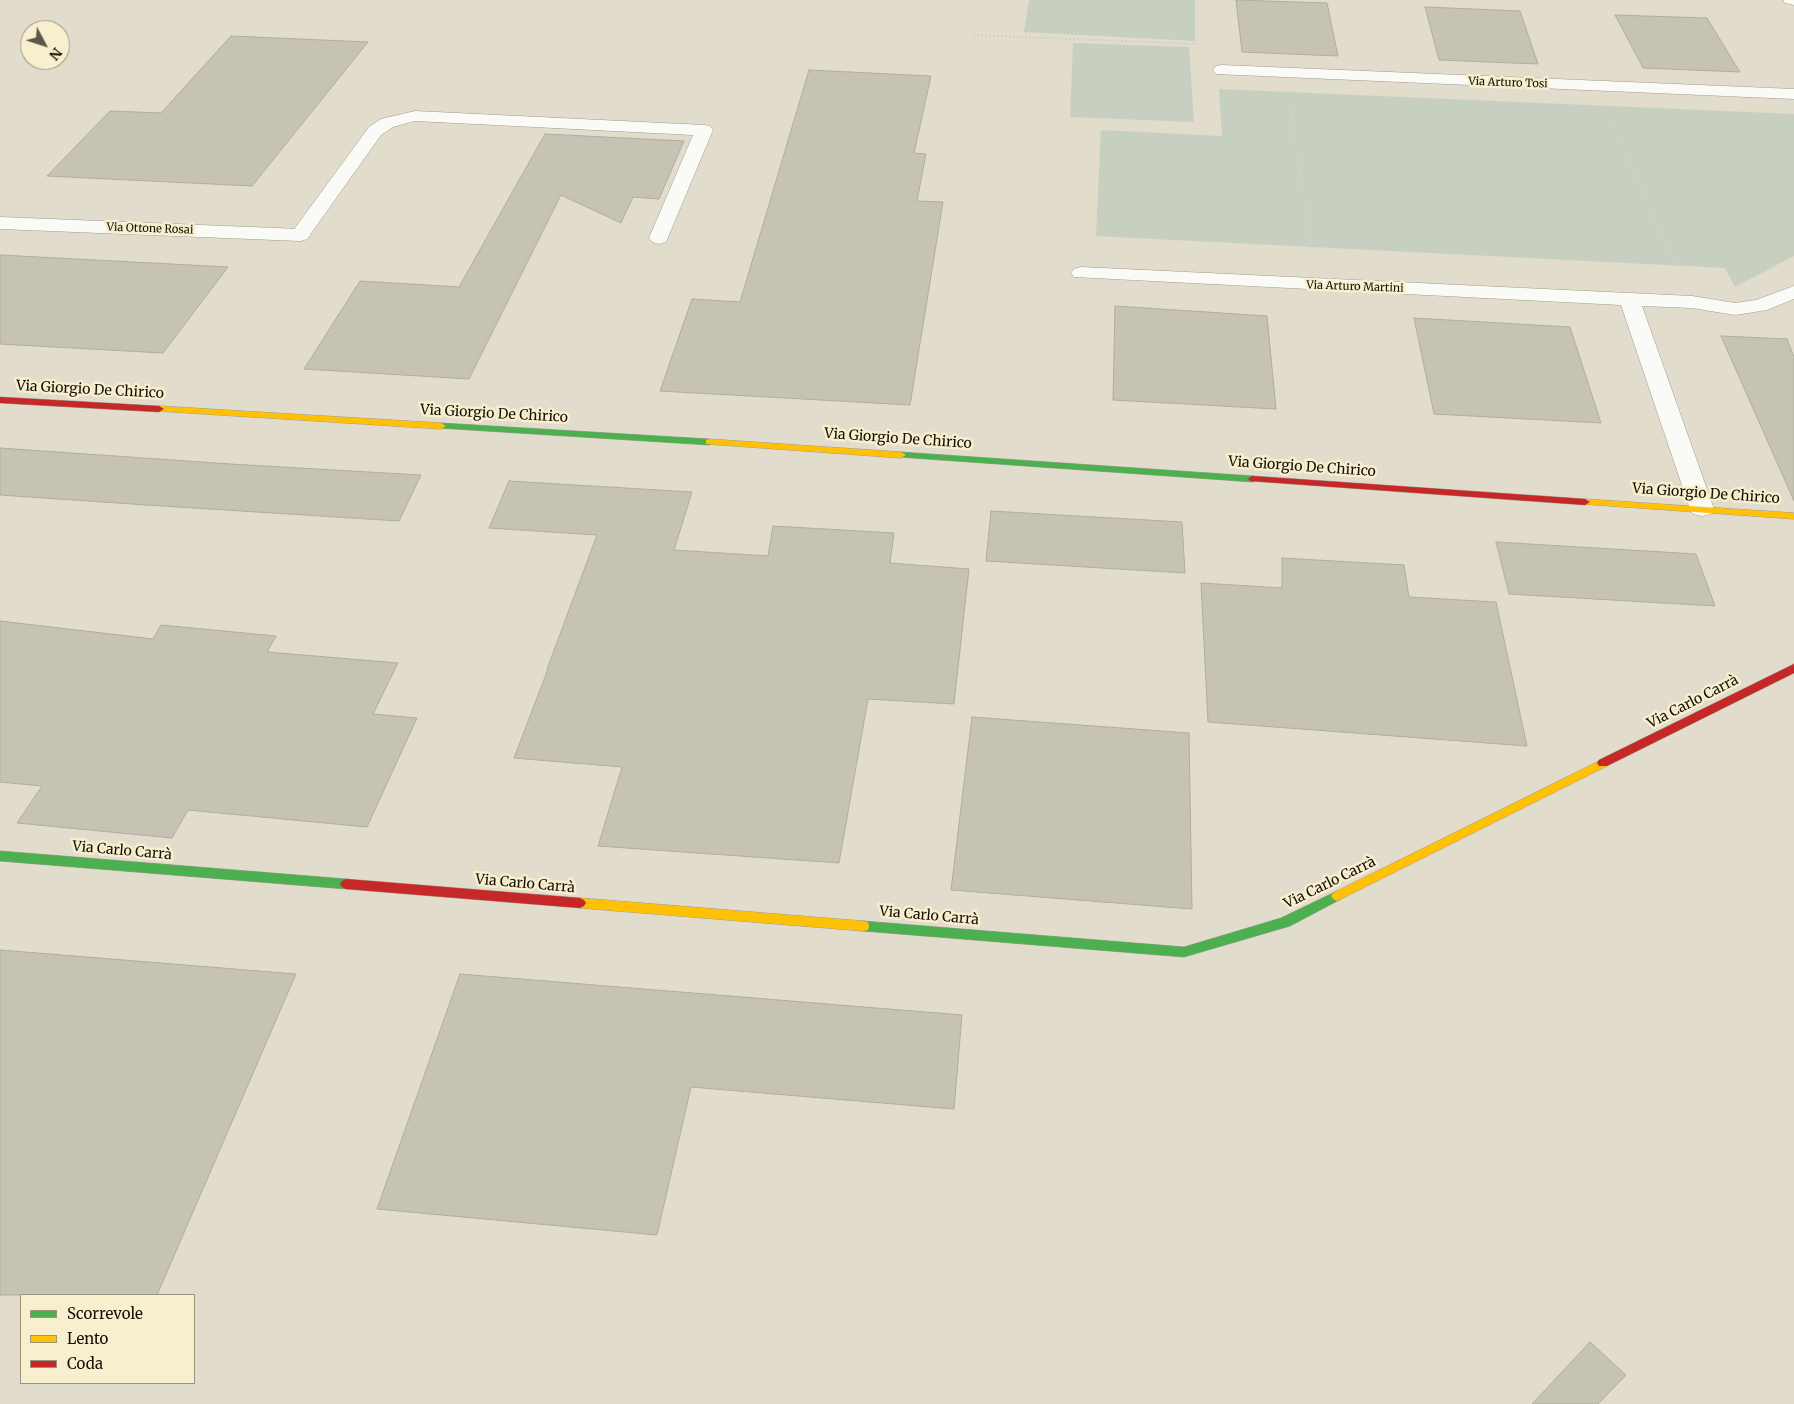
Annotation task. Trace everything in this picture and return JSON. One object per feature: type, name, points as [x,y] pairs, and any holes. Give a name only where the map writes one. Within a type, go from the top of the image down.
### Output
[{"type":"street","name":"Via Arturo Tosi","points":[[1222,70],[1794,94]]},
{"type":"street","name":"Via Ottone Rosai","points":[[0,223],[300,235],[375,131],[387,123],[415,116],[704,130],[659,238]]},
{"type":"street","name":"Via Arturo Martini","points":[[1081,273],[1629,298],[1692,302],[1735,309],[1760,306],[1794,292]]},
{"type":"street","points":[[1629,298],[1702,509]]},
{"type":"street","name":"Via Giorgio De Chirico","points":[[0,400],[674,439],[1794,516]]},
{"type":"street","name":"Via Carlo Carrà","points":[[0,856],[1184,952],[1285,922],[1794,668]]},
{"type":"path","points":[[973,35],[1200,45]]},
{"type":"path","points":[[1286,73],[1317,285]]},
{"type":"path","points":[[1596,86],[1692,302]]},
{"type":"green space","points":[[1029,0],[1195,0],[1195,41],[1024,32]]},
{"type":"green space","points":[[1073,43],[1189,47],[1194,122],[1070,117]]},
{"type":"green space","points":[[1219,89],[1794,114],[1794,256],[1735,287],[1725,268],[1096,236],[1101,130],[1222,136]]},
{"type":"building","points":[[1236,0],[1327,3],[1338,56],[1242,52]]},
{"type":"building","points":[[1425,7],[1520,11],[1538,64],[1439,60]]},
{"type":"building","points":[[1615,15],[1707,18],[1740,72],[1643,68]]},
{"type":"building","points":[[231,36],[368,42],[252,186],[47,176],[110,111],[161,113]]},
{"type":"building","points":[[809,70],[931,76],[914,153],[926,154],[917,201],[943,202],[910,405],[660,391],[692,299],[740,302]]},
{"type":"building","points":[[545,134],[684,141],[659,199],[633,197],[621,223],[561,195],[469,379],[304,369],[360,281],[459,287]]},
{"type":"building","points":[[0,255],[228,267],[163,353],[0,344]]},
{"type":"building","points":[[1115,306],[1267,316],[1276,409],[1113,400]]},
{"type":"building","points":[[1414,318],[1570,327],[1601,423],[1434,414]]},
{"type":"building","points":[[1721,336],[1787,339],[1794,357],[1794,501]]},
{"type":"building","points":[[0,448],[421,475],[399,521],[146,505],[0,495]]},
{"type":"building","points":[[509,481],[692,492],[674,550],[768,556],[773,526],[894,533],[890,563],[969,569],[954,704],[868,699],[839,863],[598,846],[622,767],[514,758],[597,535],[489,528]]},
{"type":"building","points":[[991,511],[1182,522],[1185,573],[986,561]]},
{"type":"building","points":[[1496,542],[1696,554],[1715,606],[1509,594]]},
{"type":"building","points":[[1282,558],[1404,565],[1409,597],[1496,602],[1527,746],[1208,722],[1201,583],[1282,588]]},
{"type":"building","points":[[0,621],[153,639],[161,625],[276,636],[267,652],[398,663],[373,714],[417,718],[367,827],[188,810],[172,838],[17,823],[42,786],[0,782]]},
{"type":"building","points":[[972,717],[1189,733],[1192,909],[951,890]]},
{"type":"building","points":[[0,950],[296,974],[157,1294],[0,1295]]},
{"type":"building","points":[[460,974],[962,1015],[954,1109],[691,1087],[657,1235],[377,1209]]},
{"type":"building","points":[[1590,1342],[1626,1375],[1598,1404],[1532,1404]]},
{"type":"traffic: fast","points":[[441,426],[709,442]]},
{"type":"traffic: fast","points":[[901,455],[1253,479]]},
{"type":"traffic: fast","points":[[0,856],[346,884]]},
{"type":"traffic: fast","points":[[863,926],[1184,952],[1285,922],[1337,896]]},
{"type":"traffic: slow","points":[[159,409],[441,426]]},
{"type":"traffic: slow","points":[[709,442],[901,455]]},
{"type":"traffic: slow","points":[[1585,502],[1794,516]]},
{"type":"traffic: slow","points":[[1337,896],[1603,763]]},
{"type":"traffic: slow","points":[[580,903],[863,926]]},
{"type":"traffic: jam","points":[[0,400],[159,409]]},
{"type":"traffic: jam","points":[[1253,479],[1585,502]]},
{"type":"traffic: jam","points":[[1603,763],[1794,668]]},
{"type":"traffic: jam","points":[[346,884],[580,903]]}]
